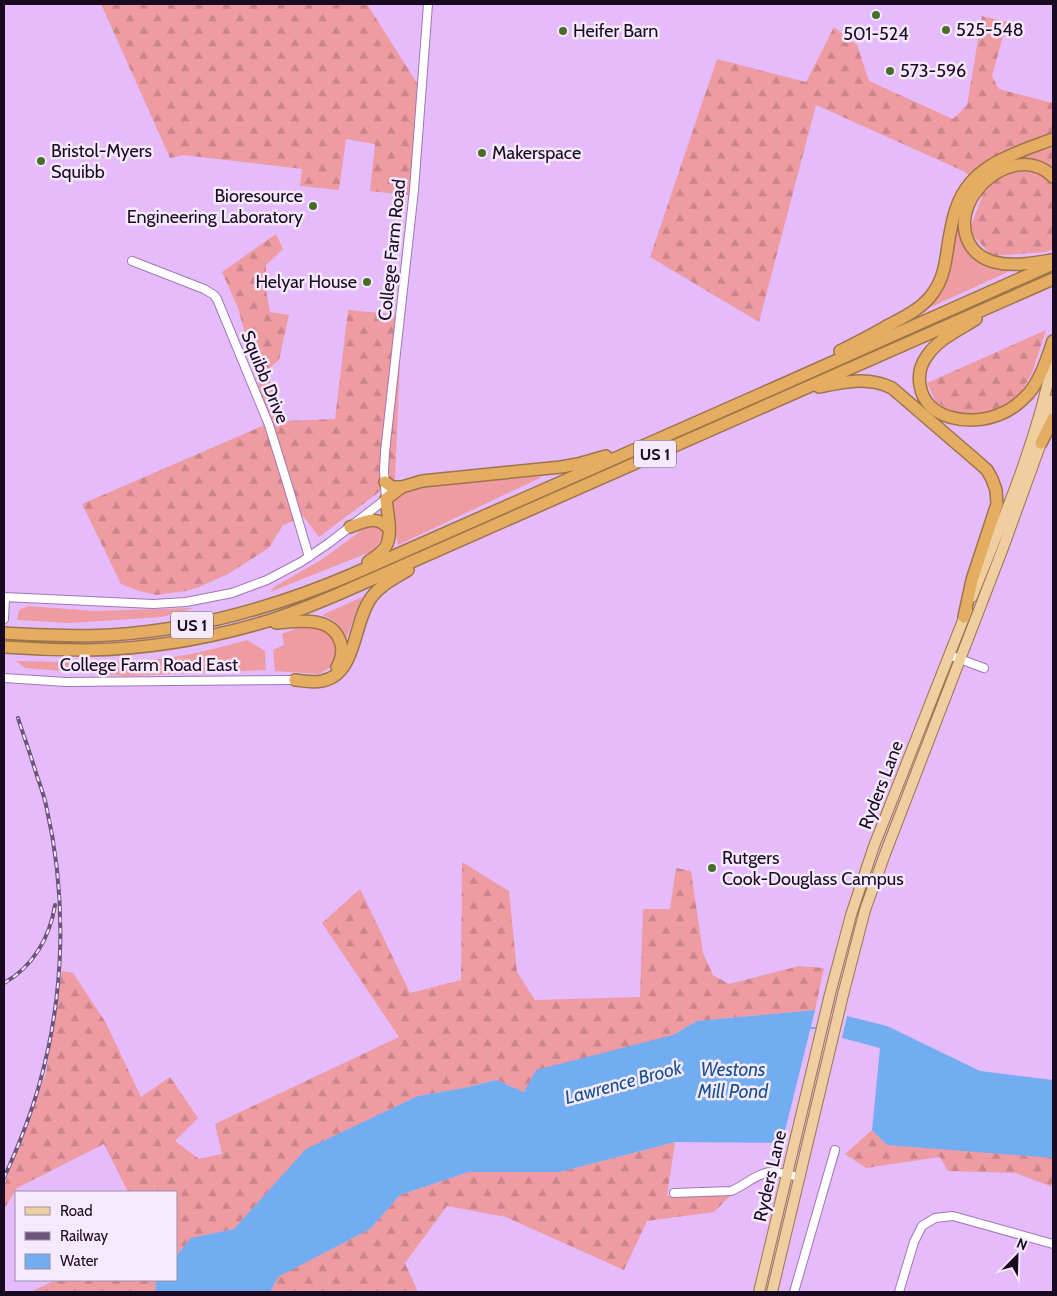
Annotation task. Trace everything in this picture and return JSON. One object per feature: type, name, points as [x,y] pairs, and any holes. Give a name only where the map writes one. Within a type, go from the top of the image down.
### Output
[{"type":"highway","points":[[788,382],[825,358],[868,337],[925,303],[936,289],[942,277],[955,212],[962,194],[969,184],[978,174],[993,163],[1053,139]]},
{"type":"highway","points":[[1053,177],[1041,168],[1027,164],[1016,165],[1001,171],[986,181],[974,196],[966,210],[964,225],[970,245],[977,253],[991,261],[1003,264],[1053,262]]},
{"type":"highway","name":"US 1","points":[[4,633],[63,636],[109,635],[154,631],[200,623],[267,606],[310,592],[788,382],[1053,262]]},
{"type":"highway","name":"US 1","points":[[4,647],[89,650],[136,647],[182,641],[250,626],[279,617],[316,604],[1053,279]]},
{"type":"highway","points":[[1010,298],[948,336],[926,356],[921,368],[920,383],[922,393],[930,406],[953,418],[965,420],[982,419],[1004,413],[1018,403],[1032,389],[1053,341]]},
{"type":"highway","points":[[793,393],[854,380],[871,381],[887,386],[900,394],[987,470],[995,485],[997,504],[972,580],[964,617]]},
{"type":"highway","points":[[1041,442],[1053,419]]},
{"type":"highway","points":[[353,574],[385,548],[389,540],[386,499],[402,487],[415,482],[430,480],[578,464],[650,443]]},
{"type":"highway","points":[[385,482],[392,487],[402,487]]},
{"type":"highway","points":[[350,527],[368,520],[374,520],[382,523],[389,529]]},
{"type":"highway","points":[[295,680],[319,682],[329,680],[337,675],[348,661],[362,614],[373,594],[388,582],[444,547]]},
{"type":"highway","points":[[250,626],[309,620],[322,624],[336,633],[342,652],[340,661],[335,669],[322,677],[295,680]]},
{"type":"main road","name":"Ryders Lane","points":[[759,1292],[844,938],[865,872],[1032,442],[1045,397],[1053,359]]},
{"type":"main road","name":"Ryders Lane","points":[[772,1292],[859,932],[882,861],[995,569],[1041,442],[1053,400]]},
{"type":"street","name":"College Farm Road","points":[[386,499],[385,452],[414,190],[428,4]]},
{"type":"street","name":"Squibb Drive","points":[[132,261],[208,291],[217,299],[269,425],[309,557]]},
{"type":"street","points":[[4,619],[4,598],[143,604],[186,602],[220,596],[255,585],[291,568],[309,557],[386,499]]},
{"type":"street","points":[[949,655],[984,668]]},
{"type":"street","name":"College Farm Road East","points":[[4,678],[66,682],[295,680]]},
{"type":"street","points":[[794,1292],[835,1150]]},
{"type":"street","points":[[674,1193],[731,1191],[765,1173],[773,1172],[799,1177]]},
{"type":"street","points":[[899,1292],[914,1242],[922,1226],[935,1218],[954,1216],[1053,1244]]},
{"type":"green space","points":[[101,4],[367,4],[422,91],[416,196],[370,191],[375,144],[346,139],[339,190],[300,186],[302,169],[183,155],[170,158]]},
{"type":"green space","points":[[982,16],[1007,22],[992,76],[999,89],[1053,103],[1053,249],[1046,252],[992,256],[969,231],[982,197],[973,178],[963,171],[816,105],[759,322],[650,257],[717,59],[806,82],[834,27],[857,45],[869,81],[953,119],[967,105]]},
{"type":"green space","points":[[957,216],[964,242],[998,266],[1012,270],[922,311],[941,289]]},
{"type":"green space","points":[[276,234],[283,249],[266,265],[266,290],[270,312],[289,315],[279,360],[266,371],[285,421],[335,419],[348,310],[402,315],[395,480],[319,537],[303,516],[282,526],[269,548],[228,574],[199,587],[186,591],[156,595],[121,584],[82,504],[269,423],[238,308],[222,272]]},
{"type":"green space","points":[[1046,330],[1032,373],[1019,396],[990,414],[954,413],[936,402],[927,383]]},
{"type":"green space","points":[[511,475],[542,477],[398,545],[390,502],[404,491],[431,485]]},
{"type":"green space","points":[[376,525],[382,529],[382,538],[373,551],[270,592],[274,587],[321,560],[365,528]]},
{"type":"green space","points":[[362,597],[346,639],[337,624],[322,615]]},
{"type":"green space","points":[[28,606],[94,611],[194,608],[162,617],[70,623],[17,620],[19,610]]},
{"type":"green space","points":[[305,625],[320,627],[332,637],[337,653],[331,667],[319,674],[275,671],[273,650],[284,645],[282,634]]},
{"type":"green space","points":[[247,640],[265,651],[266,670],[125,676],[25,668],[16,661],[104,662],[170,658]]},
{"type":"green space","points":[[462,862],[509,891],[517,972],[535,1000],[640,997],[643,909],[670,909],[676,868],[691,871],[703,953],[713,975],[729,984],[799,966],[824,968],[815,1010],[697,1021],[673,1035],[524,1092],[496,1080],[418,1096],[307,1149],[234,1229],[192,1238],[178,1254],[178,1191],[128,1191],[104,1144],[17,1188],[4,1209],[4,1186],[46,1073],[62,971],[73,973],[106,1023],[141,1097],[170,1077],[198,1118],[175,1141],[199,1159],[222,1154],[215,1124],[399,1037],[322,923],[360,889],[410,993],[461,980]]},
{"type":"green space","points":[[872,1130],[887,1145],[1051,1157],[1053,1158],[1053,1187],[1015,1173],[948,1171],[940,1157],[866,1168],[845,1154]]},
{"type":"green space","points":[[675,1142],[667,1196],[732,1194],[714,1212],[647,1221],[624,1270],[506,1217],[447,1206],[405,1263],[418,1292],[270,1292],[277,1277],[370,1229],[400,1195],[469,1172],[560,1172]]},
{"type":"green space","points":[[54,1281],[156,1281],[155,1292],[30,1292]]},
{"type":"water","name":"Westons Mill Pond","points":[[815,1010],[782,1143],[675,1142],[560,1172],[469,1172],[400,1195],[370,1229],[278,1277],[270,1292],[155,1292],[156,1281],[178,1281],[178,1254],[191,1238],[234,1229],[306,1149],[418,1096],[496,1080],[524,1092],[536,1070],[673,1035],[697,1021]]},
{"type":"water","points":[[847,1016],[887,1026],[980,1071],[1053,1080],[1053,1158],[887,1145],[872,1130],[880,1048],[842,1038]]},
{"type":"waterway","name":"Lawrence Brook","points":[[808,1028],[818,1028]]},
{"type":"railway","points":[[4,1178],[33,1107],[40,1082],[54,1014],[60,944],[60,909],[53,839],[44,798],[18,718]]},
{"type":"railway","points":[[4,983],[32,960],[44,940],[53,917],[55,905]]},
{"type":"place","name":"501-524","points":[[876,15]]},
{"type":"place","name":"525-548","points":[[946,30]]},
{"type":"place","name":"Heifer Barn","points":[[563,31]]},
{"type":"place","name":"573-596","points":[[890,71]]},
{"type":"place","name":"Makerspace","points":[[482,153]]},
{"type":"place","name":"Bristol-Myers Squibb","points":[[41,161]]},
{"type":"place","name":"Bioresource Engineering Laboratory","points":[[313,206]]},
{"type":"place","name":"Helyar House","points":[[367,282]]},
{"type":"place","name":"Rutgers Cook-Douglass Campus","points":[[712,868]]}]
